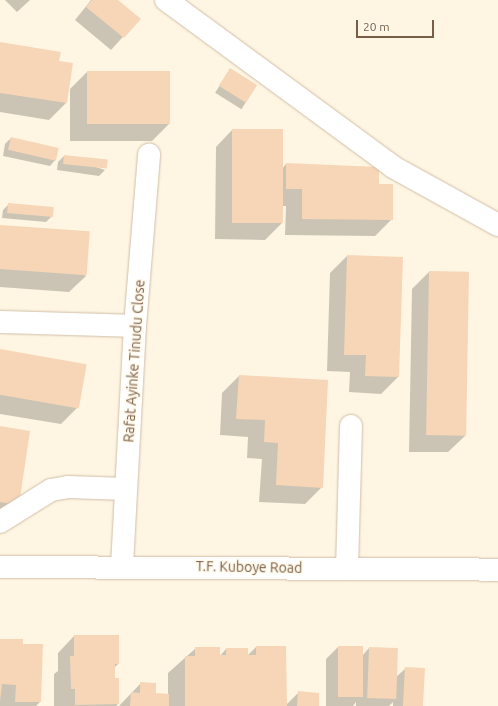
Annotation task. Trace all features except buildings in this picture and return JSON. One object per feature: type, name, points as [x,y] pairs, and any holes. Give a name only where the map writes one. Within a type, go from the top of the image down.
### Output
[{"type":"street","points":[[166,0],[393,167],[498,225]]},
{"type":"street","name":"Rafat Ayinke Tinudu Close","points":[[122,566],[135,326],[149,155]]},
{"type":"street","points":[[0,322],[135,326]]},
{"type":"street","points":[[347,568],[352,426]]},
{"type":"street","points":[[0,522],[51,490],[68,487],[126,489]]},
{"type":"street","name":"T.F. Kuboye Road","points":[[0,567],[122,566],[498,570]]}]
